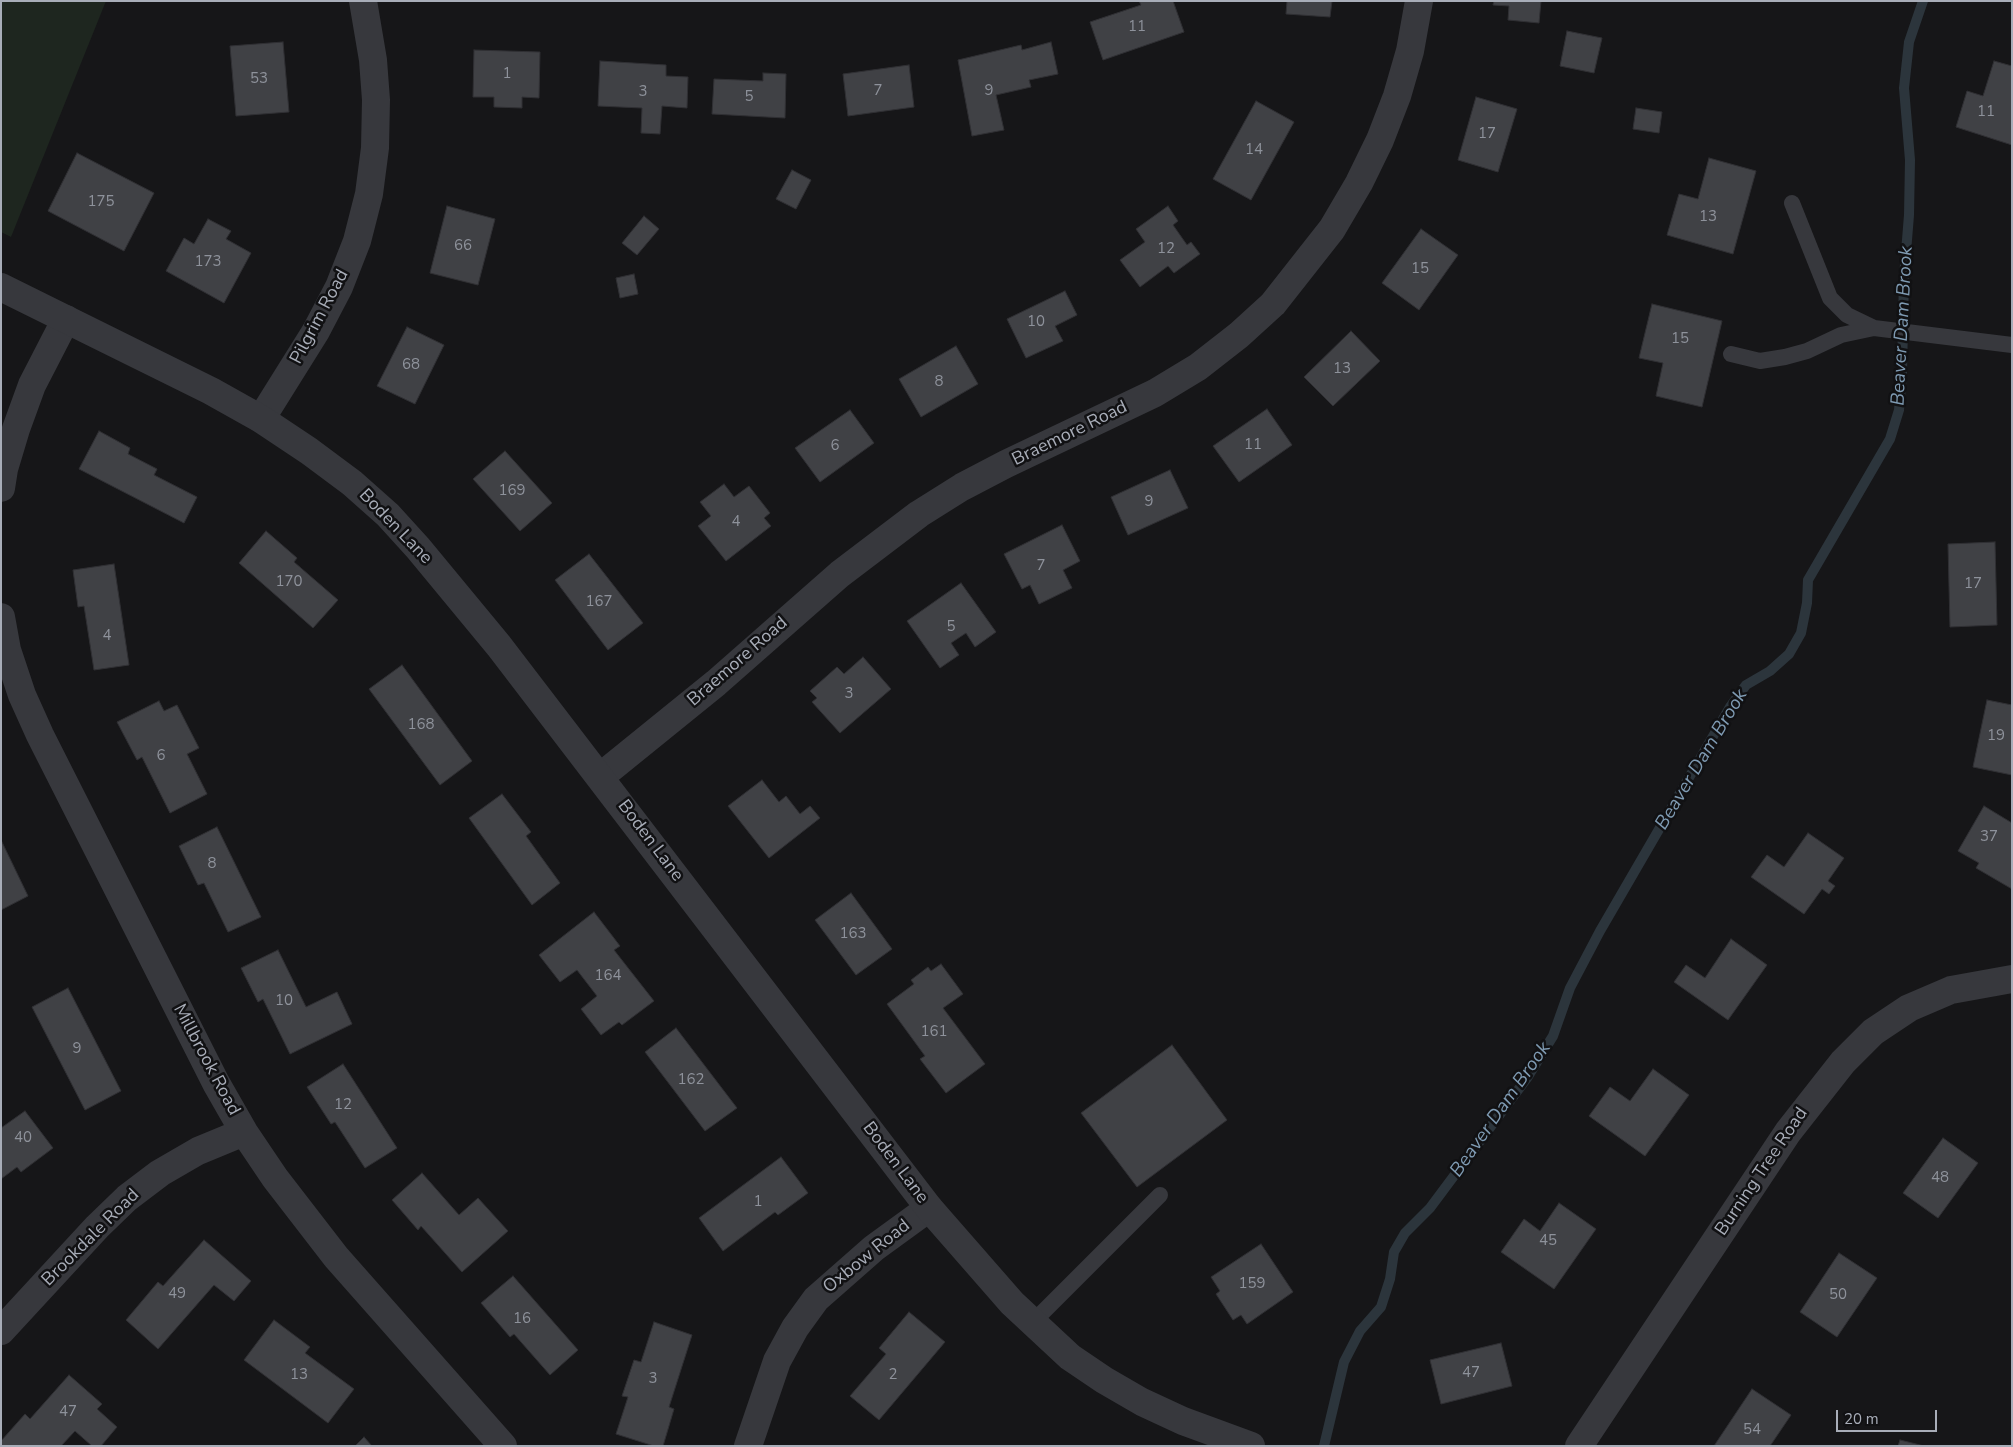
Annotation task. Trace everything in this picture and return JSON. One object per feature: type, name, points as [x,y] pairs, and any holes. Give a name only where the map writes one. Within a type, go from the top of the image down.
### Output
[{"type":"street","name":"Pilgrim Road","points":[[262,419],[316,332],[339,288],[357,241],[369,194],[376,148],[376,100],[373,60],[363,1]]},
{"type":"street","name":"Braemore Road","points":[[600,777],[716,683],[840,574],[919,514],[962,487],[1155,392],[1198,367],[1246,329],[1273,304],[1332,229],[1359,184],[1380,140],[1397,96],[1410,51],[1419,1]]},
{"type":"street","name":"Boden Lane","points":[[1,287],[211,391],[262,419],[337,472],[388,515],[457,594],[600,777],[929,1208],[1032,1322],[1070,1357],[1142,1402],[1183,1422],[1252,1446]]},
{"type":"street","points":[[1,488],[4,469],[16,429],[32,385],[66,319]]},
{"type":"street","name":"Millbrook Road","points":[[1,617],[7,650],[22,695],[40,735],[216,1083],[244,1132],[275,1178],[330,1250],[503,1446]]},
{"type":"street","name":"Burning Tree Road","points":[[1579,1446],[1788,1132],[1843,1062],[1873,1032],[1909,1008],[1950,990],[2012,979]]},
{"type":"street","name":"Brookdale Road","points":[[1,1331],[97,1227],[127,1198],[160,1173],[198,1151],[244,1132]]},
{"type":"street","name":"Oxbow Road","points":[[748,1446],[777,1362],[795,1328],[816,1299],[874,1248],[929,1208]]},
{"type":"lane","points":[[1792,203],[1830,298],[1847,315],[1874,328],[2012,345]]},
{"type":"lane","points":[[1730,354],[1760,361],[1785,357],[1807,351],[1841,336],[1874,328]]},
{"type":"lane","points":[[1032,1322],[1160,1195]]},
{"type":"shaded area","points":[[1,1],[106,1],[11,237],[1,232]]},
{"type":"building","points":[[1139,1],[1173,1],[1184,32],[1103,60],[1090,22],[1141,5]]},
{"type":"building","points":[[1287,1],[1332,1],[1330,17],[1286,14]]},
{"type":"building","points":[[1494,1],[1541,1],[1539,23],[1508,20],[1509,6],[1493,5]]},
{"type":"building","points":[[1567,31],[1602,38],[1594,73],[1560,66]]},
{"type":"building","points":[[283,42],[289,112],[236,116],[230,46]]},
{"type":"building","points":[[1051,42],[1058,74],[1029,80],[1031,87],[996,95],[1004,130],[972,136],[958,60],[1021,45],[1022,50]]},
{"type":"building","points":[[474,50],[540,52],[539,98],[522,97],[522,108],[494,107],[494,97],[473,97]]},
{"type":"building","points":[[600,61],[666,65],[666,76],[688,77],[687,108],[662,106],[660,134],[641,133],[642,108],[598,106]]},
{"type":"building","points":[[1994,61],[2012,66],[2012,145],[1956,127],[1967,91],[1983,96]]},
{"type":"building","points":[[909,65],[914,107],[848,116],[843,74]]},
{"type":"building","points":[[763,73],[786,74],[785,118],[712,114],[714,79],[763,81]]},
{"type":"building","points":[[1476,97],[1517,109],[1498,172],[1458,160]]},
{"type":"building","points":[[1256,101],[1294,122],[1251,200],[1213,179]]},
{"type":"building","points":[[1636,108],[1662,112],[1659,133],[1633,129]]},
{"type":"building","points":[[77,153],[154,193],[124,251],[48,211]]},
{"type":"building","points":[[1709,158],[1756,171],[1733,254],[1667,235],[1679,194],[1698,199]]},
{"type":"building","points":[[792,170],[811,180],[796,209],[776,199]]},
{"type":"building","points":[[447,206],[495,219],[478,285],[430,273]]},
{"type":"building","points":[[1168,206],[1178,221],[1173,225],[1187,245],[1191,242],[1200,254],[1174,273],[1168,266],[1140,287],[1120,260],[1145,242],[1136,229]]},
{"type":"building","points":[[644,216],[659,229],[637,255],[622,243]]},
{"type":"building","points":[[208,219],[231,231],[226,239],[251,253],[224,303],[166,271],[184,238],[194,244]]},
{"type":"building","points":[[1421,229],[1458,255],[1419,310],[1382,283]]},
{"type":"building","points":[[634,274],[638,294],[620,298],[616,278]]},
{"type":"building","points":[[1065,291],[1077,315],[1055,326],[1063,341],[1026,358],[1007,319]]},
{"type":"building","points":[[1652,304],[1722,321],[1702,407],[1656,396],[1663,363],[1639,358]]},
{"type":"building","points":[[407,327],[444,345],[415,404],[377,386]]},
{"type":"building","points":[[1351,331],[1380,361],[1333,406],[1304,377]]},
{"type":"building","points":[[956,346],[978,384],[921,417],[899,379]]},
{"type":"building","points":[[1267,409],[1292,445],[1239,482],[1213,446]]},
{"type":"building","points":[[850,410],[874,443],[820,482],[795,448]]},
{"type":"building","points":[[99,431],[130,448],[128,454],[157,469],[154,475],[197,497],[184,523],[79,469]]},
{"type":"building","points":[[505,451],[552,503],[520,531],[473,479]]},
{"type":"building","points":[[1170,470],[1188,508],[1128,535],[1111,497]]},
{"type":"building","points":[[724,484],[734,497],[749,486],[770,513],[764,518],[771,526],[726,561],[698,526],[711,516],[700,502]]},
{"type":"building","points":[[1062,525],[1080,561],[1063,570],[1072,588],[1039,604],[1030,585],[1022,589],[1004,554]]},
{"type":"building","points":[[266,531],[297,558],[294,562],[338,600],[313,628],[239,563]]},
{"type":"building","points":[[1995,542],[1997,625],[1950,627],[1948,544]]},
{"type":"building","points":[[589,554],[643,623],[608,650],[555,580]]},
{"type":"building","points":[[114,564],[129,665],[94,670],[84,606],[78,607],[73,570]]},
{"type":"building","points":[[961,583],[996,632],[975,647],[966,633],[951,643],[959,655],[940,668],[907,621]]},
{"type":"building","points":[[863,657],[891,689],[840,733],[812,702],[817,698],[810,691],[837,667],[844,674]]},
{"type":"building","points":[[402,665],[472,761],[440,785],[369,689]]},
{"type":"building","points":[[1987,700],[2012,705],[2012,775],[1973,767]]},
{"type":"building","points":[[159,701],[164,711],[177,705],[199,748],[187,754],[207,794],[170,813],[142,757],[137,760],[117,722]]},
{"type":"building","points":[[762,780],[779,802],[786,796],[800,814],[810,806],[820,818],[769,858],[728,806]]},
{"type":"building","points":[[502,794],[531,832],[526,836],[560,883],[532,905],[469,818]]},
{"type":"building","points":[[1984,806],[2012,823],[2012,889],[1976,868],[1979,863],[1958,851]]},
{"type":"building","points":[[217,827],[261,917],[228,932],[204,883],[198,885],[179,846]]},
{"type":"building","points":[[1808,833],[1844,858],[1828,881],[1835,886],[1829,894],[1822,889],[1804,914],[1751,877],[1767,855],[1784,867]]},
{"type":"building","points":[[1,840],[28,896],[1,910]]},
{"type":"building","points":[[851,893],[892,949],[856,975],[815,920]]},
{"type":"building","points":[[594,912],[620,946],[614,950],[654,1001],[622,1025],[619,1022],[601,1035],[581,1009],[597,996],[577,970],[560,982],[539,955]]},
{"type":"building","points":[[1731,939],[1767,965],[1728,1020],[1674,982],[1686,965],[1705,978]]},
{"type":"building","points":[[278,950],[306,1007],[337,992],[352,1024],[290,1054],[263,999],[258,1002],[241,968]]},
{"type":"building","points":[[941,964],[963,994],[943,1008],[985,1064],[946,1093],[920,1059],[925,1056],[887,1004],[914,984],[911,980],[928,967],[931,971]]},
{"type":"building","points":[[68,988],[121,1091],[85,1110],[32,1007]]},
{"type":"building","points":[[676,1028],[737,1108],[705,1131],[645,1052]]},
{"type":"building","points":[[1172,1045],[1227,1120],[1137,1187],[1081,1113]]},
{"type":"building","points":[[343,1064],[397,1148],[365,1168],[335,1122],[331,1124],[307,1087]]},
{"type":"building","points":[[1653,1069],[1689,1095],[1645,1156],[1589,1116],[1610,1087],[1630,1101]]},
{"type":"building","points":[[25,1111],[53,1148],[21,1172],[17,1167],[1,1179],[1,1128]]},
{"type":"building","points":[[1943,1138],[1978,1163],[1938,1218],[1903,1193]]},
{"type":"building","points":[[781,1157],[808,1193],[778,1215],[775,1212],[723,1251],[699,1218]]},
{"type":"building","points":[[422,1173],[459,1215],[478,1198],[508,1231],[462,1272],[421,1226],[418,1230],[392,1200]]},
{"type":"building","points":[[1559,1203],[1596,1229],[1554,1289],[1501,1252],[1524,1219],[1540,1231]]},
{"type":"building","points":[[204,1240],[251,1281],[234,1301],[214,1285],[158,1349],[126,1320],[158,1282],[163,1286]]},
{"type":"building","points":[[1261,1244],[1293,1292],[1247,1324],[1241,1315],[1233,1320],[1216,1294],[1220,1291],[1211,1277]]},
{"type":"building","points":[[1839,1253],[1877,1278],[1837,1337],[1800,1312]]},
{"type":"building","points":[[513,1276],[578,1350],[550,1375],[514,1334],[510,1337],[481,1303]]},
{"type":"building","points":[[909,1312],[945,1342],[879,1420],[850,1396],[886,1354],[879,1348]]},
{"type":"building","points":[[274,1320],[310,1347],[305,1353],[354,1389],[328,1423],[244,1360]]},
{"type":"building","points":[[654,1322],[692,1335],[669,1407],[674,1409],[663,1446],[654,1446],[616,1434],[628,1397],[622,1396],[634,1360],[641,1362]]},
{"type":"building","points":[[1501,1343],[1512,1386],[1441,1404],[1430,1360]]},
{"type":"building","points":[[69,1375],[102,1404],[97,1409],[117,1427],[101,1446],[92,1446],[75,1431],[61,1446],[1,1446],[1,1441],[25,1414],[30,1419]]},
{"type":"building","points":[[1752,1389],[1791,1415],[1770,1446],[1714,1446]]},
{"type":"building","points":[[364,1437],[372,1446],[355,1446]]},
{"type":"building","points":[[1900,1440],[1924,1446],[1898,1446]]},
{"type":"waterway","name":"Beaver Dam Brook","points":[[1324,1446],[1344,1362],[1360,1331],[1381,1307],[1390,1279],[1394,1252],[1405,1233],[1430,1208],[1527,1078],[1553,1036],[1570,988],[1600,931],[1730,707],[1746,685],[1770,671],[1789,654],[1801,633],[1807,603],[1808,580],[1890,439],[1899,410],[1902,373],[1904,277],[1909,215],[1910,160],[1904,88],[1909,42],[1923,1]]}]
